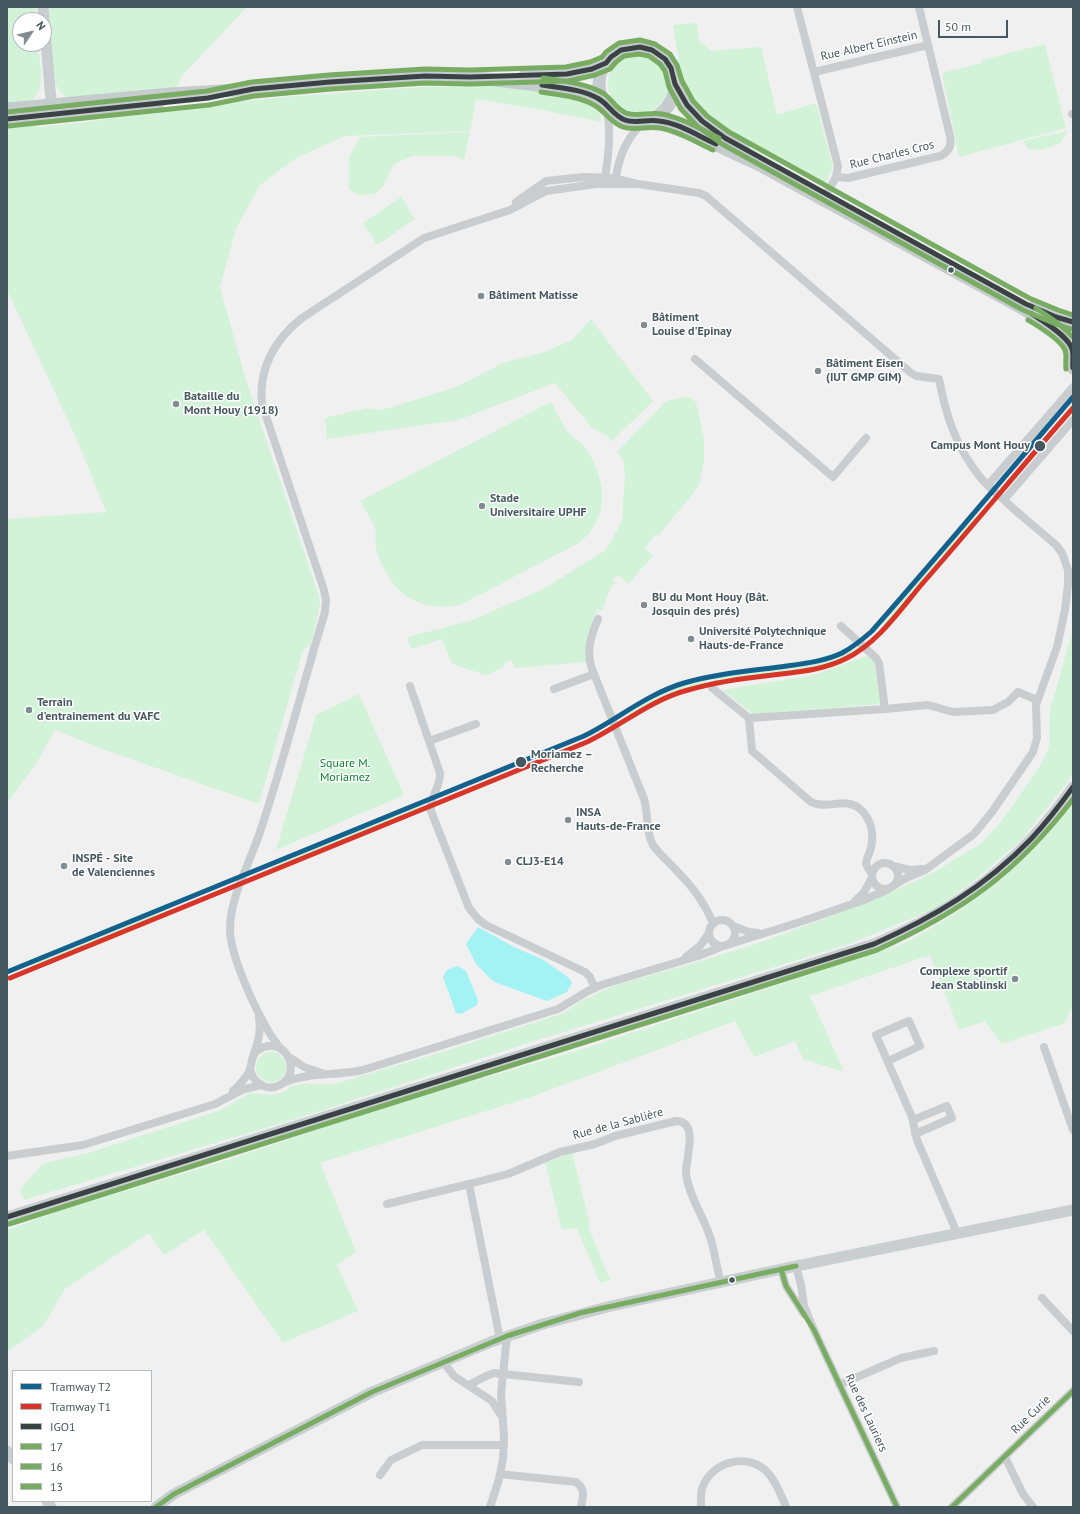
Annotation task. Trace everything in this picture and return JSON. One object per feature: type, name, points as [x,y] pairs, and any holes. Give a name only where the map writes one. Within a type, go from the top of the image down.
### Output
[{"type":"main road","points":[[43,7],[52,110]]},
{"type":"main road","points":[[647,121],[661,114],[669,105],[674,95],[675,84],[673,72],[667,62],[659,54],[648,48],[636,47],[625,49],[614,54],[606,63],[601,73],[601,92],[606,105],[612,113],[622,119],[632,122],[647,121],[668,123],[758,164],[1024,309],[1057,331],[1073,347],[1073,368]]},
{"type":"main road","points":[[7,119],[52,110],[171,94],[388,78],[567,74],[586,71],[606,63]]},
{"type":"main road","points":[[470,77],[546,86],[589,95],[606,105]]},
{"type":"main road","points":[[675,84],[683,100],[692,111],[717,132],[734,143],[1026,304],[1056,317],[1073,322]]},
{"type":"main road","points":[[7,109],[52,110]]},
{"type":"main road","points":[[7,1217],[857,950],[918,925],[960,900],[1002,867],[1040,830],[1073,786]]},
{"type":"main road","points":[[156,1507],[174,1494],[192,1484],[352,1402],[504,1337],[580,1313],[781,1269],[1073,1210]]},
{"type":"street","name":"Rue Charles Cros","points":[[797,7],[838,166],[836,177],[826,195]]},
{"type":"street","name":"Rue Charles Cros","points":[[836,177],[848,178],[940,156],[948,150],[950,136],[919,7]]},
{"type":"street","name":"Rue Albert Einstein","points":[[814,72],[928,45]]},
{"type":"street","points":[[604,181],[610,136],[606,105]]},
{"type":"street","points":[[615,182],[621,154],[632,134],[647,121]]},
{"type":"street","points":[[7,1156],[83,1145],[215,1104],[229,1095],[244,1089],[262,1085],[272,1087],[302,1077],[331,1075],[350,1073],[363,1070],[558,1009],[595,988],[682,959],[698,956],[726,945],[851,905],[887,890],[931,866],[962,844],[979,829],[1035,748],[1037,738],[1035,711],[1037,700],[1057,647],[1066,602],[1068,570],[1064,557],[1058,548],[988,485],[967,459],[953,432],[945,410],[939,379],[916,376],[910,372],[706,196],[638,184],[578,177],[546,181],[501,212],[420,241],[297,323],[276,344],[267,363],[262,385],[262,404],[323,587],[326,604],[325,612],[261,829],[232,911],[230,927],[232,950],[257,1009],[274,1040],[289,1057],[304,1067],[331,1075]]},
{"type":"street","points":[[695,359],[833,478],[866,438]]},
{"type":"street","points":[[988,485],[1073,387]]},
{"type":"street","points":[[1004,500],[1073,420]]},
{"type":"street","points":[[598,619],[590,640],[590,663],[644,799],[647,808],[649,835],[652,843],[686,880],[707,909],[713,923]]},
{"type":"street","points":[[842,626],[879,662],[885,708]]},
{"type":"street","points":[[554,689],[594,674]]},
{"type":"street","points":[[410,686],[440,776],[431,802],[431,811],[469,908],[478,919],[486,925],[585,972],[590,977],[595,988]]},
{"type":"street","points":[[712,688],[749,718],[928,705],[953,712],[993,710],[1008,702],[1018,692],[1037,700]]},
{"type":"street","points":[[749,718],[752,751],[811,802],[818,805],[852,805],[862,811],[871,825],[873,834],[866,862],[874,884],[878,888],[887,890]]},
{"type":"street","points":[[429,741],[476,724]]},
{"type":"street","points":[[851,905],[864,892],[875,867],[880,864],[885,863],[910,870],[931,866]]},
{"type":"street","points":[[893,866],[898,876],[896,884]]},
{"type":"street","points":[[682,959],[700,946],[709,933],[713,923],[719,920],[725,920],[733,926],[749,932],[761,934]]},
{"type":"street","points":[[709,933],[713,943],[719,946],[726,945],[734,939],[735,935],[733,926]]},
{"type":"street","points":[[257,1009],[260,1032],[254,1055],[250,1063],[250,1069],[253,1077],[262,1085]]},
{"type":"street","points":[[888,1060],[920,1046],[909,1021],[876,1035],[913,1120],[916,1134],[957,1233]]},
{"type":"street","points":[[254,1055],[260,1049],[268,1046],[274,1046],[282,1050]]},
{"type":"street","points":[[1044,1047],[1073,1130]]},
{"type":"street","points":[[285,1082],[290,1075],[291,1070],[289,1057]]},
{"type":"street","points":[[229,1095],[241,1083],[250,1069]]},
{"type":"street","points":[[913,1120],[947,1106],[952,1118],[916,1134]]},
{"type":"street","name":"Rue de la Sablière","points":[[387,1204],[508,1174],[557,1153],[595,1144],[615,1136],[676,1121],[681,1122],[688,1128],[690,1137],[686,1171],[688,1182],[710,1236],[720,1282]]},
{"type":"street","points":[[469,1184],[504,1337],[504,1374],[501,1394],[504,1445],[503,1460],[490,1507]]},
{"type":"street","name":"Rue des Lauriers","points":[[796,1266],[804,1306],[814,1330],[897,1507]]},
{"type":"street","name":"Rue des Lauriers","points":[[781,1269],[786,1286],[814,1330]]},
{"type":"street","points":[[1042,1298],[1073,1331]]},
{"type":"street","points":[[839,1385],[901,1358],[934,1351]]},
{"type":"street","points":[[444,1362],[452,1374],[489,1398],[502,1416]]},
{"type":"street","points":[[469,1385],[490,1374],[504,1374],[579,1382]]},
{"type":"street","name":"Rue Curie","points":[[952,1507],[1073,1391]]},
{"type":"street","points":[[380,1475],[392,1460],[422,1445],[504,1445]]},
{"type":"street","points":[[1005,1457],[1023,1494],[1033,1507]]},
{"type":"street","points":[[701,1507],[702,1490],[708,1477],[716,1469],[726,1463],[741,1461],[756,1465],[768,1474],[786,1507]]},
{"type":"street","points":[[500,1474],[576,1482],[583,1490],[581,1507]]},
{"type":"green space","points":[[7,7],[36,7],[36,12],[12,12],[12,52],[39,52],[41,75],[39,91],[29,102],[24,104],[7,104]]},
{"type":"green space","points":[[49,7],[247,7],[181,77],[176,89],[67,98],[61,93],[56,85],[51,54],[52,12],[49,12]]},
{"type":"green space","points":[[697,23],[699,40],[711,51],[761,47],[777,115],[816,103],[833,167],[824,187],[744,145],[713,121],[692,97],[681,75],[673,25]]},
{"type":"green space","points":[[1045,44],[1066,128],[959,157],[942,73],[982,63],[982,60]]},
{"type":"green space","points":[[632,54],[644,54],[655,59],[663,67],[668,78],[666,96],[655,109],[644,114],[632,114],[621,109],[613,101],[608,90],[608,78],[613,67],[621,59]]},
{"type":"green space","points":[[488,86],[535,89],[586,100],[600,109],[601,122],[476,99],[470,131],[345,136],[296,158],[260,185],[236,229],[220,287],[245,377],[319,596],[320,605],[310,648],[307,646],[303,650],[259,804],[102,749],[55,730],[37,762],[7,803],[7,519],[106,512],[78,442],[7,290],[7,122],[16,122],[39,127],[80,123],[188,107],[283,97],[424,87]]},
{"type":"green space","points":[[1068,131],[1059,144],[1040,150],[1028,149],[1023,141]]},
{"type":"green space","points":[[470,132],[464,160],[454,156],[413,156],[394,164],[382,188],[374,194],[357,195],[349,189],[349,157],[360,137]]},
{"type":"green space","points":[[401,197],[415,219],[377,245],[363,223]]},
{"type":"green space","points":[[591,319],[653,401],[611,442],[607,436],[592,428],[555,383],[458,420],[327,439],[325,418],[366,408],[382,410],[456,387],[503,363],[544,352],[572,340]]},
{"type":"green space","points":[[687,396],[696,402],[704,439],[704,461],[699,486],[658,536],[656,534],[645,548],[653,556],[628,584],[618,575],[613,580],[615,583],[611,587],[602,611],[597,609],[589,633],[587,662],[515,668],[511,660],[505,662],[504,667],[486,675],[452,664],[442,639],[411,649],[407,637],[470,621],[543,589],[606,550],[622,521],[625,475],[623,459],[617,452],[666,401]]},
{"type":"green space","name":"Stade Universitaire UPHF","points":[[551,402],[568,432],[588,451],[600,479],[602,489],[601,509],[593,527],[579,543],[460,605],[444,607],[430,606],[417,602],[406,596],[388,577],[381,564],[375,546],[375,528],[360,501]]},
{"type":"green space","points":[[970,513],[978,520],[944,558],[938,553]]},
{"type":"green space","points":[[935,556],[942,562],[885,627],[878,621]]},
{"type":"green space","points":[[1073,629],[1073,773],[1067,783],[1021,840],[979,877],[935,909],[849,944],[528,1043],[302,1117],[24,1200],[20,1190],[42,1164],[88,1153],[221,1110],[250,1093],[270,1095],[283,1092],[292,1086],[302,1084],[334,1084],[429,1056],[564,1013],[583,1000],[616,985],[762,942],[881,897],[934,872],[980,844],[1001,822],[1040,766],[1049,747],[1050,710]]},
{"type":"green space","points":[[851,645],[859,651],[844,659],[826,665],[713,684],[712,675],[812,659],[835,653]]},
{"type":"green space","points":[[867,656],[874,661],[882,704],[753,714],[722,690],[814,675]]},
{"type":"green space","points":[[705,676],[706,685],[675,694],[629,719],[626,710],[645,698],[683,681]]},
{"type":"green space","name":"Square M. Moriamez","points":[[359,694],[404,795],[276,850],[316,715]]},
{"type":"green space","points":[[418,801],[422,809],[273,870],[270,862]]},
{"type":"green space","points":[[1073,802],[1073,1004],[1065,1023],[1001,1044],[985,1021],[959,1030],[930,956],[924,957],[810,996],[844,1072],[803,1059],[795,1041],[754,1057],[735,1021],[531,1097],[320,1163],[356,1252],[337,1265],[358,1311],[283,1343],[204,1230],[164,1255],[149,1233],[65,1289],[43,1326],[7,1352],[7,1230],[62,1210],[231,1159],[397,1103],[583,1049],[909,941],[976,899],[1012,870],[1045,838]]},
{"type":"green space","points":[[168,903],[171,911],[32,968],[29,960]]},
{"type":"green space","points":[[271,1052],[282,1056],[286,1067],[282,1078],[271,1082],[260,1078],[256,1067],[260,1056]]},
{"type":"green space","points":[[572,1152],[590,1224],[588,1226],[610,1280],[600,1283],[577,1228],[562,1230],[545,1163]]},
{"type":"water","points":[[478,927],[516,948],[542,959],[569,978],[572,983],[567,992],[547,1001],[494,982],[476,964],[466,944]]},
{"type":"water","points":[[458,966],[466,971],[478,1000],[477,1005],[461,1014],[456,1013],[443,977],[447,970]]},
{"type":"tram line","name":"T2","points":[[7,972],[584,736],[645,700],[670,688],[684,683],[720,675],[796,665],[827,659],[842,653],[858,643],[872,631],[1073,397]]},
{"type":"tram line","name":"T1","points":[[10,978],[587,742],[674,694],[699,687],[741,679],[791,673],[828,666],[857,653],[878,636],[887,626],[1073,408]]},
{"type":"transit line","name":"16","points":[[7,112],[207,91],[252,82],[329,75],[425,69],[470,70],[566,67],[590,62],[602,57],[606,52],[619,43],[640,40],[655,44],[670,54],[677,65],[682,81],[693,101],[707,116],[729,132],[1029,298],[1073,315]]},
{"type":"transit line","name":"IGO1","points":[[7,119],[208,98],[253,89],[330,82],[425,76],[470,77],[567,74],[592,69],[606,63],[611,57],[621,50],[640,47],[652,50],[665,59],[671,68],[675,84],[687,105],[702,121],[725,138],[1026,304],[1056,317],[1073,322]]},
{"type":"transit line","name":"17","points":[[8,126],[209,105],[254,96],[331,89],[425,83],[470,84],[568,81],[595,75],[610,69],[624,56],[639,54],[649,56],[660,64],[665,71],[669,87],[681,109],[697,126],[722,144],[1023,310],[1071,329]]},
{"type":"transit line","name":"16","points":[[543,78],[589,87],[603,93],[619,109],[626,113],[635,115],[662,114],[677,118],[719,138]]},
{"type":"transit line","name":"IGO1","points":[[542,85],[571,89],[585,93],[603,101],[618,116],[625,120],[633,122],[655,121],[674,124],[716,144]]},
{"type":"transit line","name":"17","points":[[541,92],[568,96],[588,102],[598,108],[615,123],[623,127],[632,129],[667,129],[713,150]]},
{"type":"transit line","name":"16","points":[[1036,308],[1059,324],[1073,337]]},
{"type":"transit line","name":"IGO1","points":[[1032,314],[1055,329],[1070,344],[1073,351],[1073,368]]},
{"type":"transit line","name":"17","points":[[1028,320],[1059,342],[1066,352],[1066,369]]},
{"type":"transit line","name":"IGO1","points":[[7,1217],[874,944],[938,912],[996,872],[1037,833],[1073,787]]},
{"type":"transit line","name":"17","points":[[9,1224],[877,950],[935,921],[986,888],[1031,848],[1073,799]]},
{"type":"transit line","name":"13","points":[[156,1507],[174,1494],[372,1392],[507,1336],[580,1313],[796,1266]]},
{"type":"transit line","name":"13","points":[[781,1269],[786,1286],[814,1330],[897,1507]]},
{"type":"transit line","name":"13","points":[[952,1507],[1073,1391]]},
{"type":"place","name":"Bâtiment Matisse","points":[[481,296]]},
{"type":"place","name":"Bâtiment Louise d'Epinay","points":[[644,325]]},
{"type":"place","name":"Bâtiment Eisen (IUT GMP GIM)","points":[[818,371]]},
{"type":"place","name":"Bataille du Mont Houy (1918)","points":[[176,404]]},
{"type":"place","name":"Campus Mont Houy","points":[[1040,446]]},
{"type":"place","name":"Stade Universitaire UPHF","points":[[482,506]]},
{"type":"place","name":"BU du Mont Houy (Bât. Josquin des prés)","points":[[644,605]]},
{"type":"place","name":"Université Polytechnique Hauts-de-France","points":[[691,639]]},
{"type":"place","name":"Terrain d'entrainement du VAFC","points":[[29,710]]},
{"type":"place","name":"Moriamez – Recherche","points":[[521,762]]},
{"type":"place","name":"INSA Hauts-de-France","points":[[568,820]]},
{"type":"place","name":"CLJ3-E14","points":[[508,862]]},
{"type":"place","name":"INSPÉ - Site de Valenciennes","points":[[64,866]]},
{"type":"place","name":"Complexe sportif Jean Stablinski","points":[[1015,979]]}]
